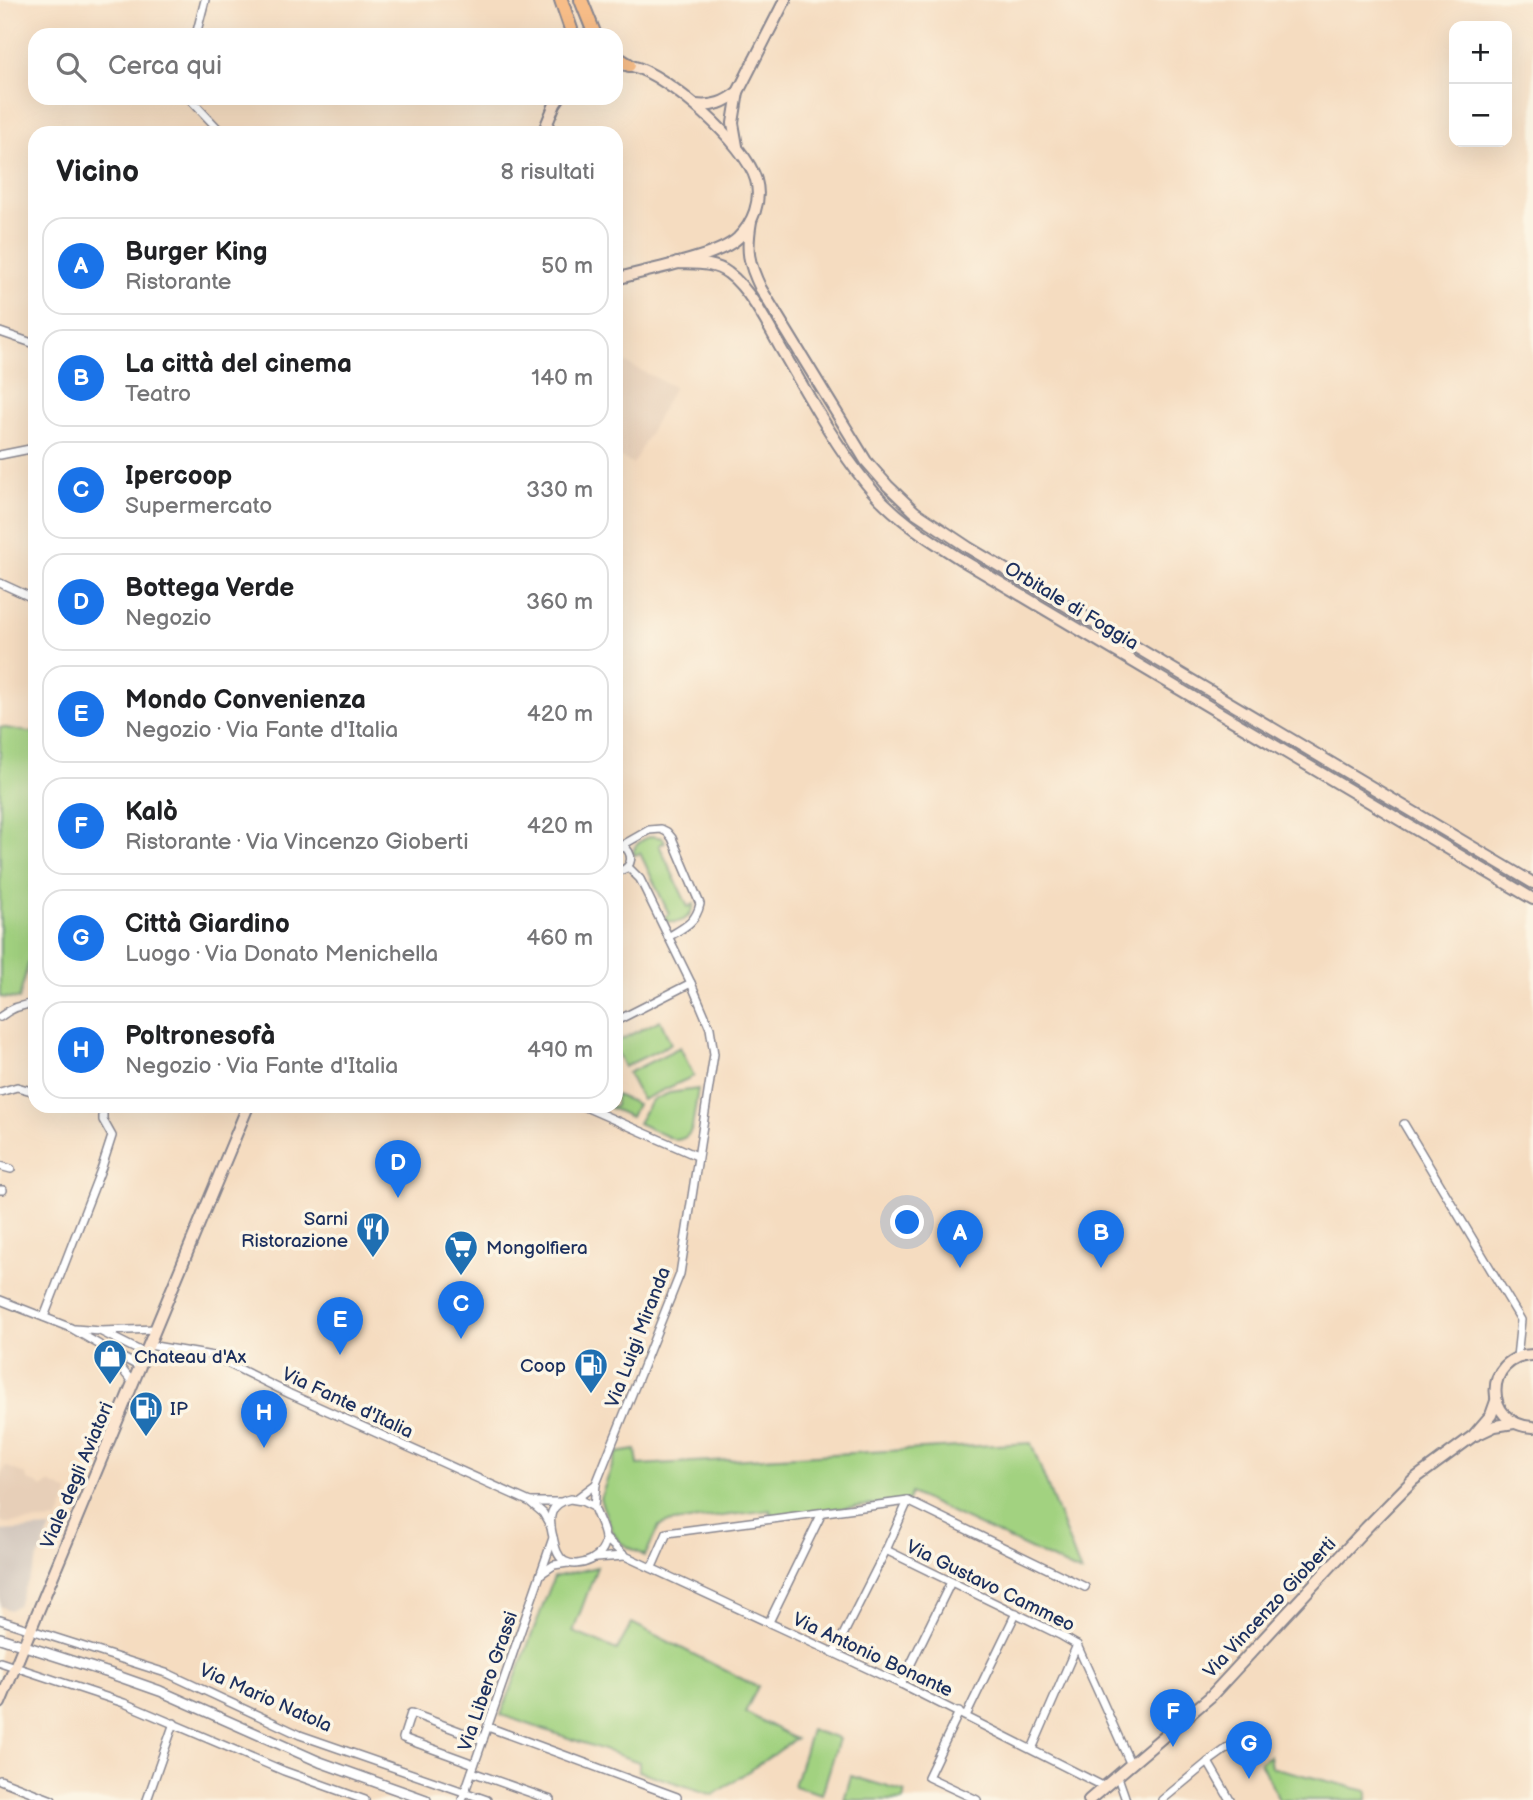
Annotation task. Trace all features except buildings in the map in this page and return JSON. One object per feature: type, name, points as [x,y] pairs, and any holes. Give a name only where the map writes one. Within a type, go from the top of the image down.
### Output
[{"type":"highway","points":[[561,0],[571,28]]},
{"type":"highway","points":[[581,0],[592,28]]},
{"type":"main road","points":[[737,146],[733,123],[738,92],[785,0]]},
{"type":"main road","points":[[623,65],[632,65],[657,78],[718,125],[752,168],[758,197],[751,221],[727,246],[677,263],[623,276]]},
{"type":"main road","points":[[695,105],[708,106],[725,102],[738,92]]},
{"type":"main road","points":[[546,126],[555,105]]},
{"type":"main road","name":"Orbitale di Foggia","points":[[751,221],[748,250],[751,270],[761,289],[866,461],[915,512],[981,555],[1533,883]]},
{"type":"main road","name":"Orbitale di Foggia","points":[[677,263],[717,267],[729,273],[744,289],[849,461],[889,508],[913,528],[997,581],[1533,899]]},
{"type":"main road","name":"Viale degli Aviatori","points":[[0,1703],[245,1113]]},
{"type":"main road","points":[[1517,1357],[1533,1355]]},
{"type":"main road","name":"Via Vincenzo Gioberti","points":[[1473,1436],[1491,1415],[1496,1401],[1495,1385],[1499,1374],[1517,1357]]},
{"type":"main road","points":[[1496,1401],[1506,1417],[1514,1423],[1533,1427]]},
{"type":"main road","name":"Via Vincenzo Gioberti","points":[[1089,1800],[1210,1697],[1413,1480],[1473,1436],[1495,1426],[1514,1423]]},
{"type":"street","points":[[198,28],[205,0]]},
{"type":"street","points":[[196,105],[215,126]]},
{"type":"street","points":[[0,332],[28,342]]},
{"type":"street","points":[[0,455],[28,449]]},
{"type":"street","points":[[0,583],[28,595]]},
{"type":"street","points":[[623,844],[653,829],[667,832],[672,838],[700,904],[693,922],[668,937]]},
{"type":"street","name":"Via Luigi Miranda","points":[[594,1507],[596,1484],[680,1274],[714,1054],[710,1028],[691,983],[640,879],[628,867],[631,864],[631,855],[623,847]]},
{"type":"street","points":[[623,870],[628,867]]},
{"type":"street","points":[[623,1017],[691,983]]},
{"type":"street","points":[[0,1017],[7,1011],[28,1004]]},
{"type":"street","points":[[0,1092],[17,1087],[28,1090]]},
{"type":"street","points":[[44,1317],[112,1136],[103,1120],[103,1113]]},
{"type":"street","points":[[599,1113],[697,1156]]},
{"type":"street","points":[[1404,1124],[1521,1321],[1517,1357]]},
{"type":"street","points":[[0,1166],[12,1169]]},
{"type":"street","points":[[0,1300],[71,1328],[140,1367]]},
{"type":"street","points":[[71,1328],[100,1331],[156,1329]]},
{"type":"street","name":"Via Fante d'Italia","points":[[100,1331],[147,1350],[213,1356],[290,1394],[530,1502],[543,1513],[551,1527]]},
{"type":"street","points":[[105,1348],[133,1383]]},
{"type":"street","points":[[568,1563],[561,1559],[556,1550],[551,1513],[559,1502],[576,1499],[596,1484]]},
{"type":"street","points":[[542,1573],[554,1565],[594,1558],[602,1549],[605,1538],[594,1507],[576,1499]]},
{"type":"street","points":[[834,1653],[908,1501]]},
{"type":"street","points":[[652,1567],[667,1533],[908,1501],[1085,1587]]},
{"type":"street","name":"Via Fante d'Italia","points":[[530,1502],[559,1502]]},
{"type":"street","points":[[769,1622],[822,1513]]},
{"type":"street","name":"Via Libero Grassi","points":[[463,1796],[553,1538]]},
{"type":"street","name":"Via Antonio Bonante","points":[[605,1538],[625,1556],[901,1684],[1105,1787]]},
{"type":"street","name":"Via Gustavo Cammeo","points":[[886,1550],[1077,1646],[1131,1765]]},
{"type":"street","name":"Via Antonio Bonante","points":[[594,1558],[625,1556]]},
{"type":"street","points":[[901,1684],[951,1581]]},
{"type":"street","points":[[977,1800],[928,1777],[1016,1613]]},
{"type":"street","name":"Via Mario Natola","points":[[0,1620],[169,1674],[300,1735],[463,1796],[487,1800]]},
{"type":"street","name":"Via Mario Natola","points":[[0,1638],[160,1691],[320,1762],[426,1800]]},
{"type":"street","points":[[1032,1749],[1077,1646]]},
{"type":"street","points":[[0,1662],[124,1703],[204,1738],[365,1800]]},
{"type":"street","points":[[483,1740],[411,1713],[403,1738],[551,1800]]},
{"type":"street","points":[[147,1800],[174,1723]]},
{"type":"street","points":[[488,1727],[677,1797],[674,1800]]},
{"type":"street","points":[[1162,1800],[1240,1739]]},
{"type":"street","points":[[1208,1762],[1230,1800]]},
{"type":"street","points":[[1118,1777],[1126,1800]]},
{"type":"street","points":[[0,1780],[52,1800]]},
{"type":"shaded area","points":[[623,362],[674,387],[633,464],[623,459]]},
{"type":"shaded area","points":[[5,1466],[25,1474],[28,1480],[43,1487],[49,1483],[69,1492],[58,1520],[0,1521],[0,1478]]},
{"type":"shaded area","points":[[51,1528],[18,1605],[10,1610],[0,1606],[0,1531]]},
{"type":"green space","points":[[0,727],[28,732],[28,965],[19,999],[0,997]]},
{"type":"green space","points":[[652,836],[663,838],[665,842],[659,845],[688,907],[694,904],[690,914],[680,922],[665,920],[669,914],[640,853],[633,853],[640,842]]},
{"type":"green space","points":[[660,1020],[671,1044],[624,1067],[623,1038]]},
{"type":"green space","points":[[680,1047],[694,1076],[642,1100],[628,1073]]},
{"type":"green space","points":[[698,1089],[692,1128],[684,1138],[675,1140],[638,1123],[651,1101],[669,1093]]},
{"type":"green space","points":[[623,1098],[637,1104],[631,1117],[622,1113]]},
{"type":"green space","points":[[1031,1443],[1081,1573],[911,1493],[908,1501],[771,1516],[770,1510],[666,1523],[659,1526],[645,1556],[619,1542],[600,1499],[617,1453],[636,1450],[638,1465]]},
{"type":"green space","points":[[597,1567],[573,1632],[617,1650],[632,1623],[758,1687],[745,1712],[796,1739],[713,1795],[639,1771],[639,1762],[501,1715],[554,1577]]},
{"type":"green space","points":[[811,1730],[839,1739],[822,1794],[794,1786]]},
{"type":"green space","points":[[1269,1756],[1271,1767],[1367,1791],[1367,1800],[1279,1800],[1260,1762]]},
{"type":"green space","points":[[851,1776],[905,1792],[903,1800],[844,1800]]},
{"type":"place","name":"Bottega Verde","points":[[398,1198]]},
{"type":"place","name":"Sarni Ristorazione","points":[[373,1259]]},
{"type":"place","name":"Burger King","points":[[960,1268]]},
{"type":"place","name":"La città del cinema","points":[[1101,1268]]},
{"type":"place","name":"Mongolfiera","points":[[461,1277]]},
{"type":"place","name":"Ipercoop","points":[[461,1339]]},
{"type":"place","name":"Mondo Convenienza","points":[[340,1355]]},
{"type":"place","name":"Chateau d'Ax","points":[[110,1386]]},
{"type":"place","name":"Coop","points":[[591,1395]]},
{"type":"place","name":"IP","points":[[146,1438]]},
{"type":"place","name":"Poltronesofà","points":[[264,1448]]},
{"type":"place","name":"Kalò","points":[[1173,1747]]},
{"type":"place","name":"Città Giardino","points":[[1249,1779]]}]
